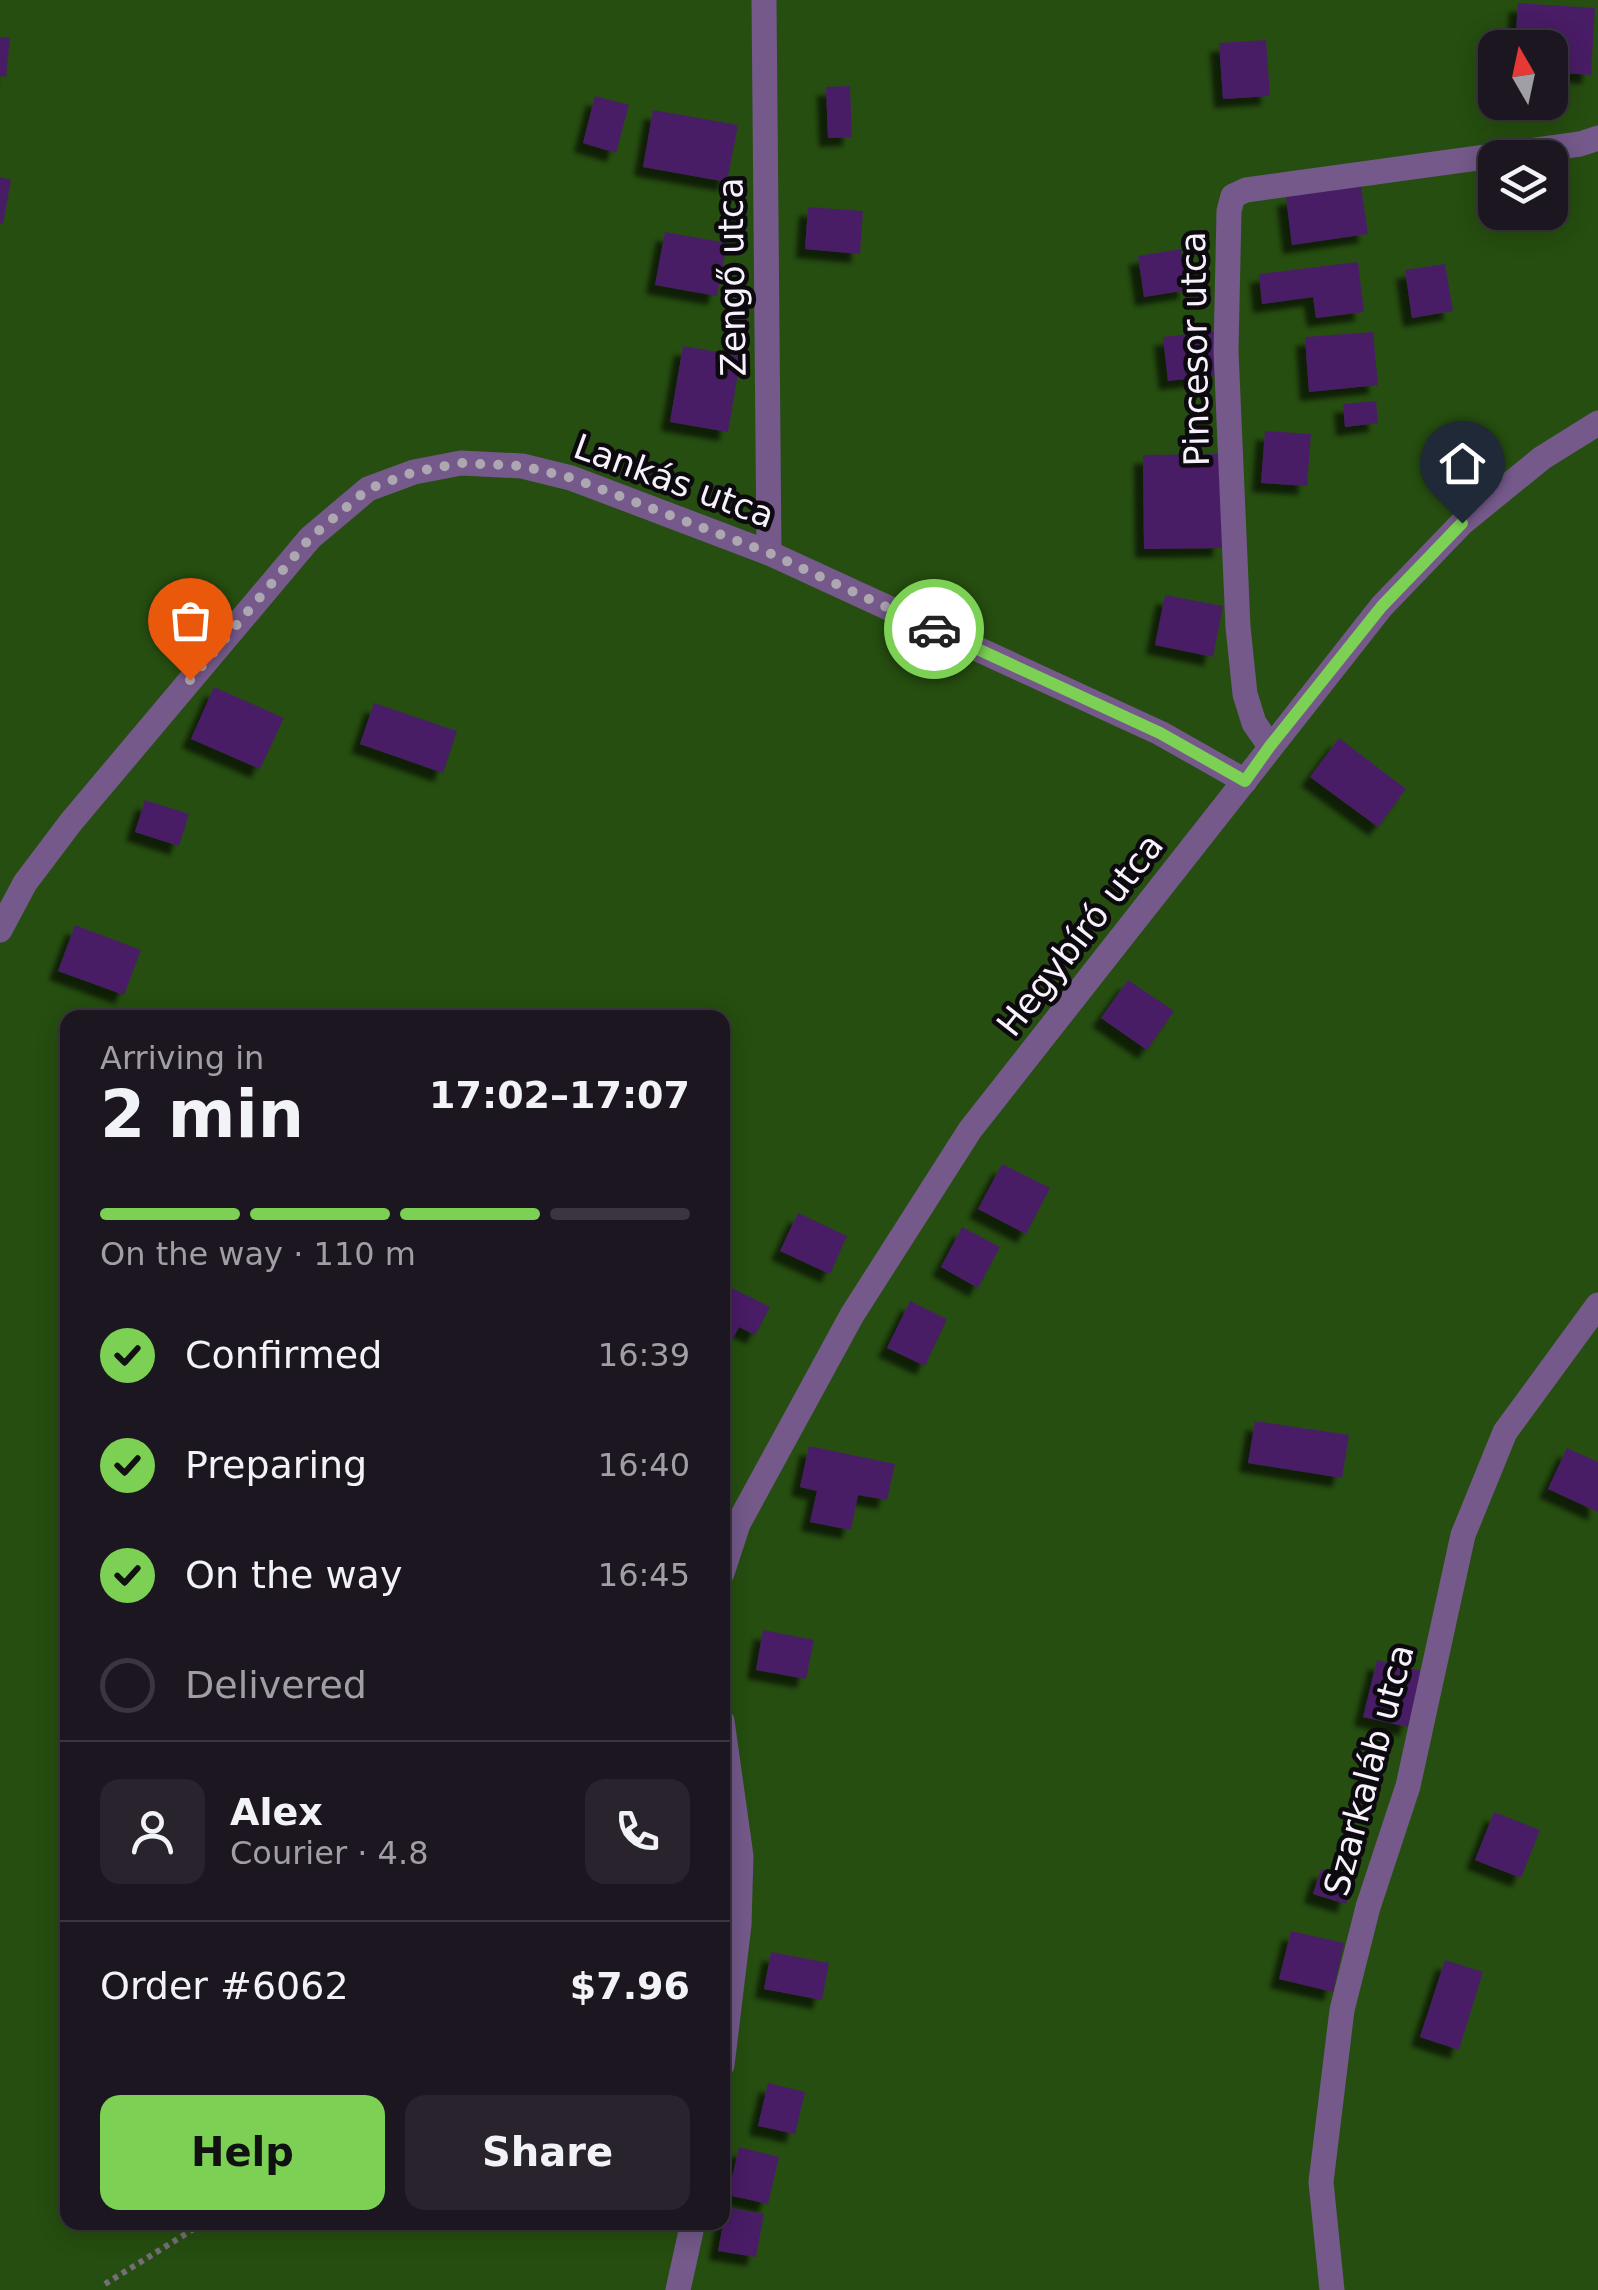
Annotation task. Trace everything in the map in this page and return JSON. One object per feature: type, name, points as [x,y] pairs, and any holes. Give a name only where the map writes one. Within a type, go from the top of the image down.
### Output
[{"type":"street","name":"Zengő utca","points":[[764,0],[769,553]]},
{"type":"street","name":"Pincesor utca","points":[[1270,746],[1254,722],[1245,694],[1238,627],[1226,351],[1228,211],[1233,196],[1246,190],[1580,144],[1598,138]]},
{"type":"street","name":"Hegybíró utca","points":[[730,1548],[738,1524],[852,1315],[970,1130],[1382,606],[1462,523],[1542,458],[1598,423]]},
{"type":"street","name":"Lankás utca","points":[[0,930],[25,883],[70,822],[310,538],[368,489],[414,472],[461,463],[522,466],[572,478],[769,553],[1160,733],[1245,781]]},
{"type":"street","name":"Szarkaláb utca","points":[[1332,2290],[1322,2182],[1342,2010],[1368,1907],[1408,1786],[1463,1535],[1505,1432],[1598,1305]]},
{"type":"street","points":[[730,1778],[741,1856],[739,1925],[730,1999]]},
{"type":"street","points":[[678,2290],[691,2230]]},
{"type":"path","points":[[105,2284],[192,2230]]},
{"type":"green space","points":[[0,0],[1598,0],[1598,2290],[0,2290]]},
{"type":"building","points":[[1518,3],[1595,8],[1591,75],[1568,73],[1568,30],[1516,30]]},
{"type":"building","points":[[0,37],[10,38],[6,77],[0,76]]},
{"type":"building","points":[[1266,40],[1270,96],[1223,99],[1219,43]]},
{"type":"building","points":[[850,86],[852,137],[828,138],[826,87]]},
{"type":"building","points":[[595,96],[629,105],[616,153],[583,143]]},
{"type":"building","points":[[653,110],[738,125],[727,182],[643,167]]},
{"type":"building","points":[[0,177],[11,180],[3,224],[0,223]]},
{"type":"building","points":[[1361,186],[1368,234],[1292,245],[1286,197]]},
{"type":"building","points":[[808,207],[863,211],[860,254],[805,249]]},
{"type":"building","points":[[665,232],[727,243],[717,296],[655,285]]},
{"type":"building","points":[[1181,249],[1188,290],[1144,297],[1138,256]]},
{"type":"building","points":[[1358,262],[1364,312],[1316,318],[1313,297],[1262,304],[1259,274]]},
{"type":"building","points":[[1445,264],[1453,311],[1412,318],[1405,270]]},
{"type":"building","points":[[1215,331],[1220,375],[1168,381],[1163,337]]},
{"type":"building","points":[[1373,332],[1378,385],[1309,392],[1305,337]]},
{"type":"building","points":[[683,346],[741,356],[728,432],[670,422]]},
{"type":"building","points":[[1376,401],[1378,423],[1345,427],[1343,404]]},
{"type":"building","points":[[1265,431],[1311,434],[1307,486],[1261,483]]},
{"type":"building","points":[[1222,454],[1222,548],[1144,549],[1143,455]]},
{"type":"building","points":[[1165,595],[1223,606],[1213,657],[1155,645]]},
{"type":"building","points":[[214,687],[284,718],[260,769],[191,739]]},
{"type":"building","points":[[374,703],[457,731],[443,773],[360,744]]},
{"type":"building","points":[[1339,738],[1406,789],[1378,827],[1310,777]]},
{"type":"building","points":[[145,800],[189,814],[179,846],[135,832]]},
{"type":"building","points":[[75,925],[141,950],[124,995],[58,971]]},
{"type":"building","points":[[1128,980],[1174,1011],[1147,1050],[1101,1018]]},
{"type":"building","points":[[1002,1164],[1050,1188],[1026,1234],[978,1209]]},
{"type":"building","points":[[798,1213],[847,1236],[830,1274],[780,1251]]},
{"type":"building","points":[[962,1227],[1000,1247],[978,1288],[941,1267]]},
{"type":"building","points":[[730,1287],[770,1307],[755,1335],[739,1327],[730,1344]]},
{"type":"building","points":[[910,1301],[947,1319],[925,1366],[887,1348]]},
{"type":"building","points":[[1255,1421],[1349,1435],[1342,1478],[1248,1463]]},
{"type":"building","points":[[809,1446],[895,1464],[887,1500],[858,1495],[851,1530],[810,1522],[817,1491],[800,1487]]},
{"type":"building","points":[[1567,1448],[1598,1462],[1598,1512],[1548,1489]]},
{"type":"building","points":[[763,1630],[814,1640],[806,1679],[756,1670]]},
{"type":"building","points":[[1377,1660],[1422,1671],[1408,1727],[1363,1717]]},
{"type":"building","points":[[1494,1812],[1540,1830],[1521,1878],[1475,1860]]},
{"type":"building","points":[[1321,1869],[1353,1878],[1346,1904],[1313,1894]]},
{"type":"building","points":[[1291,1931],[1344,1943],[1333,1992],[1279,1979]]},
{"type":"building","points":[[771,1952],[829,1963],[822,2000],[764,1989]]},
{"type":"building","points":[[1445,1960],[1483,1972],[1459,2050],[1420,2037]]},
{"type":"building","points":[[768,2083],[805,2092],[795,2134],[758,2126]]},
{"type":"building","points":[[739,2147],[779,2157],[768,2204],[730,2195]]},
{"type":"building","points":[[730,2208],[764,2214],[756,2257],[718,2251],[722,2230],[730,2230]]},
{"type":"way so far","points":[[190,680],[310,538],[368,489],[414,472],[461,463],[522,466],[572,478],[769,553],[934,629]]},
{"type":"route","points":[[934,629],[1160,733],[1245,781],[1382,606],[1462,523]]}]
